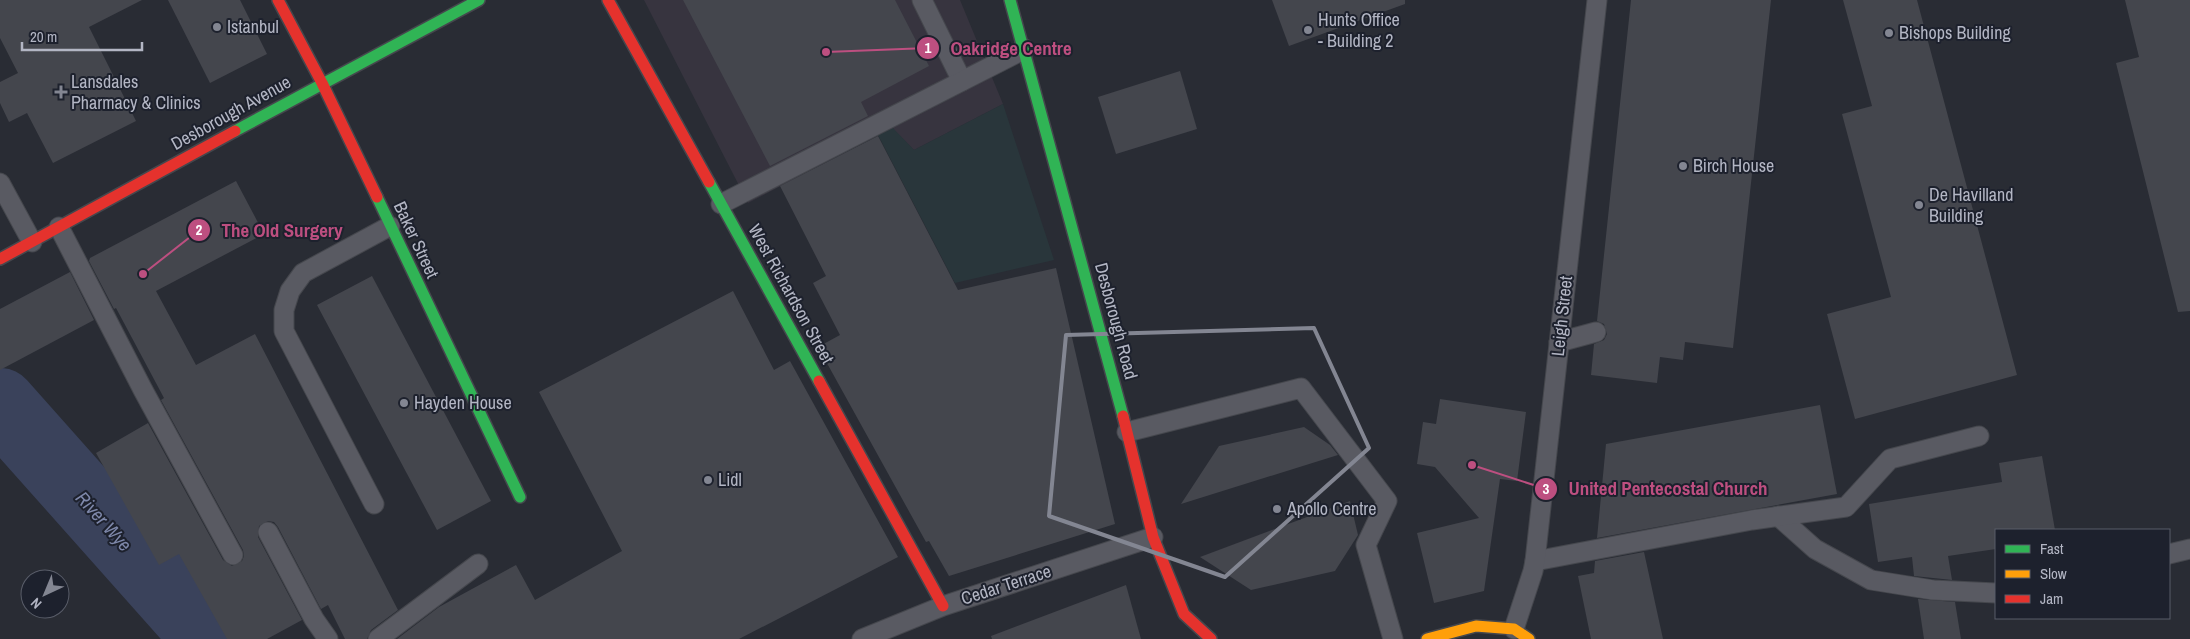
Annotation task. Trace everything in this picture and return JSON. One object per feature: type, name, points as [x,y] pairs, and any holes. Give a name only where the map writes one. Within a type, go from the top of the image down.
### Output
[{"type":"street","name":"Baker Street","points":[[278,0],[322,83],[520,497]]},
{"type":"street","name":"Desborough Avenue","points":[[0,259],[322,83],[480,0]]},
{"type":"street","name":"West Richardson Street","points":[[608,0],[943,606]]},
{"type":"street","name":"Desborough Road","points":[[1010,0],[1025,49],[1127,432],[1153,537],[1184,614],[1212,639]]},
{"type":"street","points":[[1427,639],[1476,626],[1522,634]]},
{"type":"lane","points":[[922,0],[962,81]]},
{"type":"lane","name":"Leigh Street","points":[[1522,634],[1533,571],[1597,0]]},
{"type":"lane","points":[[721,204],[1025,49]]},
{"type":"lane","points":[[0,183],[32,242]]},
{"type":"lane","points":[[374,504],[284,331],[284,310],[290,290],[303,273],[390,226]]},
{"type":"lane","points":[[59,227],[233,555]]},
{"type":"lane","points":[[1559,342],[1596,332]]},
{"type":"lane","points":[[1127,432],[1301,388],[1387,501],[1366,545],[1393,639]]},
{"type":"lane","points":[[1534,561],[1778,516],[1846,506],[1890,459],[1979,436]]},
{"type":"lane","points":[[1778,516],[1815,549],[1871,580],[1933,590],[1995,593]]},
{"type":"lane","points":[[268,532],[314,619],[328,639]]},
{"type":"lane","name":"Cedar Terrace","points":[[862,639],[943,606],[1153,537]]},
{"type":"lane","points":[[2170,554],[2190,549]]},
{"type":"lane","points":[[378,639],[478,564]]},
{"type":"highlighted area","points":[[1314,328],[1369,448],[1225,577],[1049,516],[1066,335]]},
{"type":"shaded area","points":[[644,0],[960,0],[1003,104],[914,150],[892,128],[748,203]]},
{"type":"shaded area","points":[[1003,104],[1054,260],[955,283],[878,135],[893,128],[914,150]]},
{"type":"building","name":"Lansdales Pharmacy & Clinics","points":[[0,0],[142,0],[89,27],[136,121],[53,163],[27,113],[9,122],[0,103],[0,82],[18,73],[0,38]]},
{"type":"building","name":"Istanbul","points":[[168,0],[240,0],[267,54],[210,83]]},
{"type":"building","points":[[683,0],[895,0],[929,66],[861,102],[868,116],[770,166]]},
{"type":"building","name":"Hunts Office - Building 2","points":[[1272,0],[1405,0],[1405,4],[1289,46]]},
{"type":"building","name":"Birch House","points":[[1631,0],[1771,0],[1733,348],[1685,342],[1683,360],[1660,357],[1657,383],[1591,375],[1594,344],[1604,340],[1607,334],[1604,324],[1597,321]]},
{"type":"building","name":"De Havilland Building","points":[[1843,0],[1917,0],[2017,375],[1855,419],[1827,314],[1891,297],[1842,114],[1872,106]]},
{"type":"building","points":[[2125,0],[2190,0],[2190,311],[2178,312],[2116,63],[2139,57]]},
{"type":"building","points":[[1180,71],[1197,129],[1116,154],[1098,97]]},
{"type":"building","points":[[878,136],[958,290],[1056,268],[1115,524],[949,576],[929,541],[926,542],[818,347],[840,335],[813,283],[826,276],[780,186]]},
{"type":"building","points":[[236,181],[264,234],[156,291],[196,365],[255,334],[398,610],[371,630],[367,639],[345,639],[328,605],[321,609],[278,527],[274,522],[268,521],[259,526],[258,537],[302,620],[267,639],[227,639],[179,554],[159,565],[96,453],[148,423],[223,560],[232,566],[242,561],[244,556],[243,550],[161,400],[164,398],[89,261],[90,258]]},
{"type":"building","points":[[70,272],[94,320],[0,370],[0,309]]},
{"type":"building","name":"Hayden House","points":[[372,276],[491,501],[437,530],[317,305]]},
{"type":"building","name":"Lidl","points":[[733,291],[774,370],[790,361],[898,557],[739,639],[397,639],[439,607],[516,565],[535,600],[622,551],[539,392]]},
{"type":"building","points":[[1440,399],[1526,412],[1517,481],[1500,479],[1484,591],[1434,603],[1417,533],[1479,518],[1435,467],[1417,464],[1423,422],[1436,424]]},
{"type":"building","points":[[1820,405],[1837,494],[1597,538],[1606,444]]},
{"type":"building","points":[[1304,427],[1330,445],[1338,455],[1181,504],[1219,446]]},
{"type":"building","points":[[2042,456],[2055,529],[1995,529],[1995,549],[1948,556],[1952,580],[1914,576],[1912,557],[1878,562],[1869,504],[2002,482],[1999,463]]},
{"type":"building","points":[[1350,501],[1358,535],[1335,571],[1251,590],[1200,557]]},
{"type":"building","points":[[1644,552],[1663,639],[1591,639],[1578,576],[1594,573],[1595,561]]},
{"type":"building","points":[[1126,585],[1141,639],[992,639],[991,636]]},
{"type":"building","points":[[1918,599],[1955,602],[1961,639],[1924,639]]},
{"type":"waterway","name":"River Wye","points":[[0,404],[209,639]]},
{"type":"traffic: fast","points":[[235,131],[479,0]]},
{"type":"traffic: fast","points":[[1010,0],[1123,416]]},
{"type":"traffic: fast","points":[[709,182],[819,381]]},
{"type":"traffic: fast","points":[[377,197],[520,497]]},
{"type":"traffic: slow","points":[[1427,639],[1476,626],[1514,629],[1529,639]]},
{"type":"traffic: jam","points":[[278,0],[322,83],[377,197]]},
{"type":"traffic: jam","points":[[608,0],[709,182]]},
{"type":"traffic: jam","points":[[0,259],[235,131]]},
{"type":"traffic: jam","points":[[819,381],[943,606]]},
{"type":"traffic: jam","points":[[1123,416],[1153,537],[1184,614],[1211,639]]},
{"type":"place","name":"Istanbul","points":[[217,27]]},
{"type":"place","name":"Hunts Office - Building 2","points":[[1308,30]]},
{"type":"place","name":"Bishops Building","points":[[1889,33]]},
{"type":"place","name":"Oakridge Centre","points":[[826,52]]},
{"type":"place","name":"Lansdales Pharmacy & Clinics","points":[[61,92]]},
{"type":"place","name":"Birch House","points":[[1683,166]]},
{"type":"place","name":"De Havilland Building","points":[[1919,205]]},
{"type":"place","name":"The Old Surgery","points":[[143,274]]},
{"type":"place","name":"Hayden House","points":[[404,403]]},
{"type":"place","name":"United Pentecostal Church","points":[[1472,465]]},
{"type":"place","name":"Lidl","points":[[708,480]]},
{"type":"place","name":"Apollo Centre","points":[[1277,509]]}]
